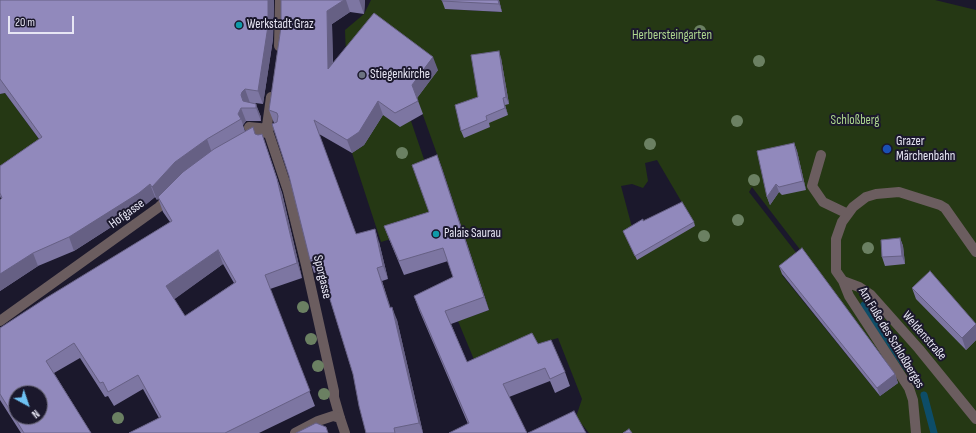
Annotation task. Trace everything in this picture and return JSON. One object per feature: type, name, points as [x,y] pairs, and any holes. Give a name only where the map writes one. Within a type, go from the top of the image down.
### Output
[{"type":"street","points":[[277,54],[279,40],[280,0]]},
{"type":"street","name":"Sporgasse","points":[[272,90],[269,112],[272,130],[306,265],[334,391],[334,397],[345,433]]},
{"type":"street","points":[[257,110],[269,112]]},
{"type":"street","points":[[249,126],[272,130]]},
{"type":"street","points":[[234,148],[272,130]]},
{"type":"street","name":"Sporgasse","points":[[264,143],[272,130]]},
{"type":"street","points":[[822,155],[812,186],[822,202],[848,214]]},
{"type":"street","name":"Hofgasse","points":[[0,321],[159,207],[175,190]]},
{"type":"street","name":"Am Fuße des Schloßberges","points":[[916,433],[913,400],[909,388],[849,296],[843,280],[836,271],[836,239],[842,222],[853,207],[866,197],[883,193],[899,192],[942,206],[976,252]]},
{"type":"street","name":"Weldenstraße","points":[[843,280],[859,287],[871,295],[976,418]]},
{"type":"street","points":[[295,433],[318,421],[333,416],[340,418]]},
{"type":"green space","points":[[371,0],[445,0],[445,9],[502,12],[499,0],[935,0],[976,10],[976,433],[589,433],[576,417],[582,399],[558,338],[475,362],[458,321],[489,310],[419,104],[346,55],[345,30],[364,14]],"holes":[[[657,160],[684,206],[633,231],[621,186],[632,184],[643,188],[648,181],[645,163]],[[752,187],[805,256],[897,383],[880,396],[782,275],[801,259],[749,192]]]},
{"type":"green space","points":[[5,93],[47,150],[24,166],[15,155],[0,168],[0,94]]},
{"type":"green space","points":[[379,111],[411,121],[429,174],[434,226],[381,242],[352,153],[364,145]]},
{"type":"building","points":[[0,0],[268,0],[268,26],[258,91],[245,89],[241,95],[243,101],[256,104],[256,108],[241,108],[238,114],[241,119],[207,139],[175,162],[152,187],[150,184],[139,193],[69,237],[33,253],[0,274],[0,200],[2,198],[0,193],[0,166],[42,137],[0,79]]},
{"type":"building","points":[[281,0],[344,0],[327,11],[328,69],[374,13],[433,57],[412,85],[418,101],[395,113],[378,101],[359,132],[347,140],[314,120],[356,234],[375,229],[383,266],[377,268],[390,308],[392,307],[419,423],[394,428],[395,433],[366,433],[353,374],[317,257],[310,260],[289,176],[272,124],[277,122],[278,116],[277,113],[269,110],[281,27]]},
{"type":"building","points":[[498,0],[499,4],[442,1]]},
{"type":"building","points":[[499,51],[506,97],[503,98],[505,108],[486,116],[487,120],[461,131],[455,105],[478,97],[471,55]]},
{"type":"building","points":[[253,127],[255,134],[262,134],[277,179],[297,263],[265,275],[310,391],[225,433],[129,433],[161,417],[138,375],[108,392],[103,382],[100,383],[74,343],[46,361],[91,433],[24,433],[19,425],[48,425],[48,385],[8,385],[8,407],[0,394],[0,328],[172,221],[158,197],[183,172],[214,149]],"holes":[[[218,250],[236,282],[185,316],[166,286]]]},
{"type":"building","points":[[794,143],[803,181],[779,187],[776,184],[767,197],[757,151]]},
{"type":"building","points":[[437,155],[484,297],[445,311],[467,362],[532,333],[538,344],[551,340],[565,372],[550,379],[545,368],[503,384],[527,433],[449,433],[469,423],[414,296],[453,277],[443,248],[399,261],[384,226],[429,212],[412,165]]},
{"type":"building","points":[[682,202],[694,222],[635,256],[623,231],[643,219],[643,221]]},
{"type":"building","points":[[900,238],[902,256],[882,257],[881,240]]},
{"type":"building","points":[[802,248],[895,374],[877,388],[779,266]]},
{"type":"building","points":[[930,271],[976,324],[962,338],[912,288]]},
{"type":"building","points":[[574,411],[586,433],[528,433]]},
{"type":"building","points":[[316,423],[326,427],[328,433],[296,433]]},
{"type":"building","points":[[629,429],[632,433],[623,433]]},
{"type":"waterway","points":[[864,305],[906,367]]},
{"type":"waterway","points":[[924,395],[934,433]]},
{"type":"place","name":"Werkstadt Graz","points":[[239,25]]},
{"type":"place","name":"Stiegenkirche","points":[[362,75]]},
{"type":"place","name":"Grazer Märchenbahn","points":[[887,149]]},
{"type":"place","name":"Palais Saurau","points":[[436,234]]},
{"type":"park label","name":"Herbersteingarten","points":[[672,36]]},
{"type":"park label","name":"Schloßberg","points":[[855,121]]}]
